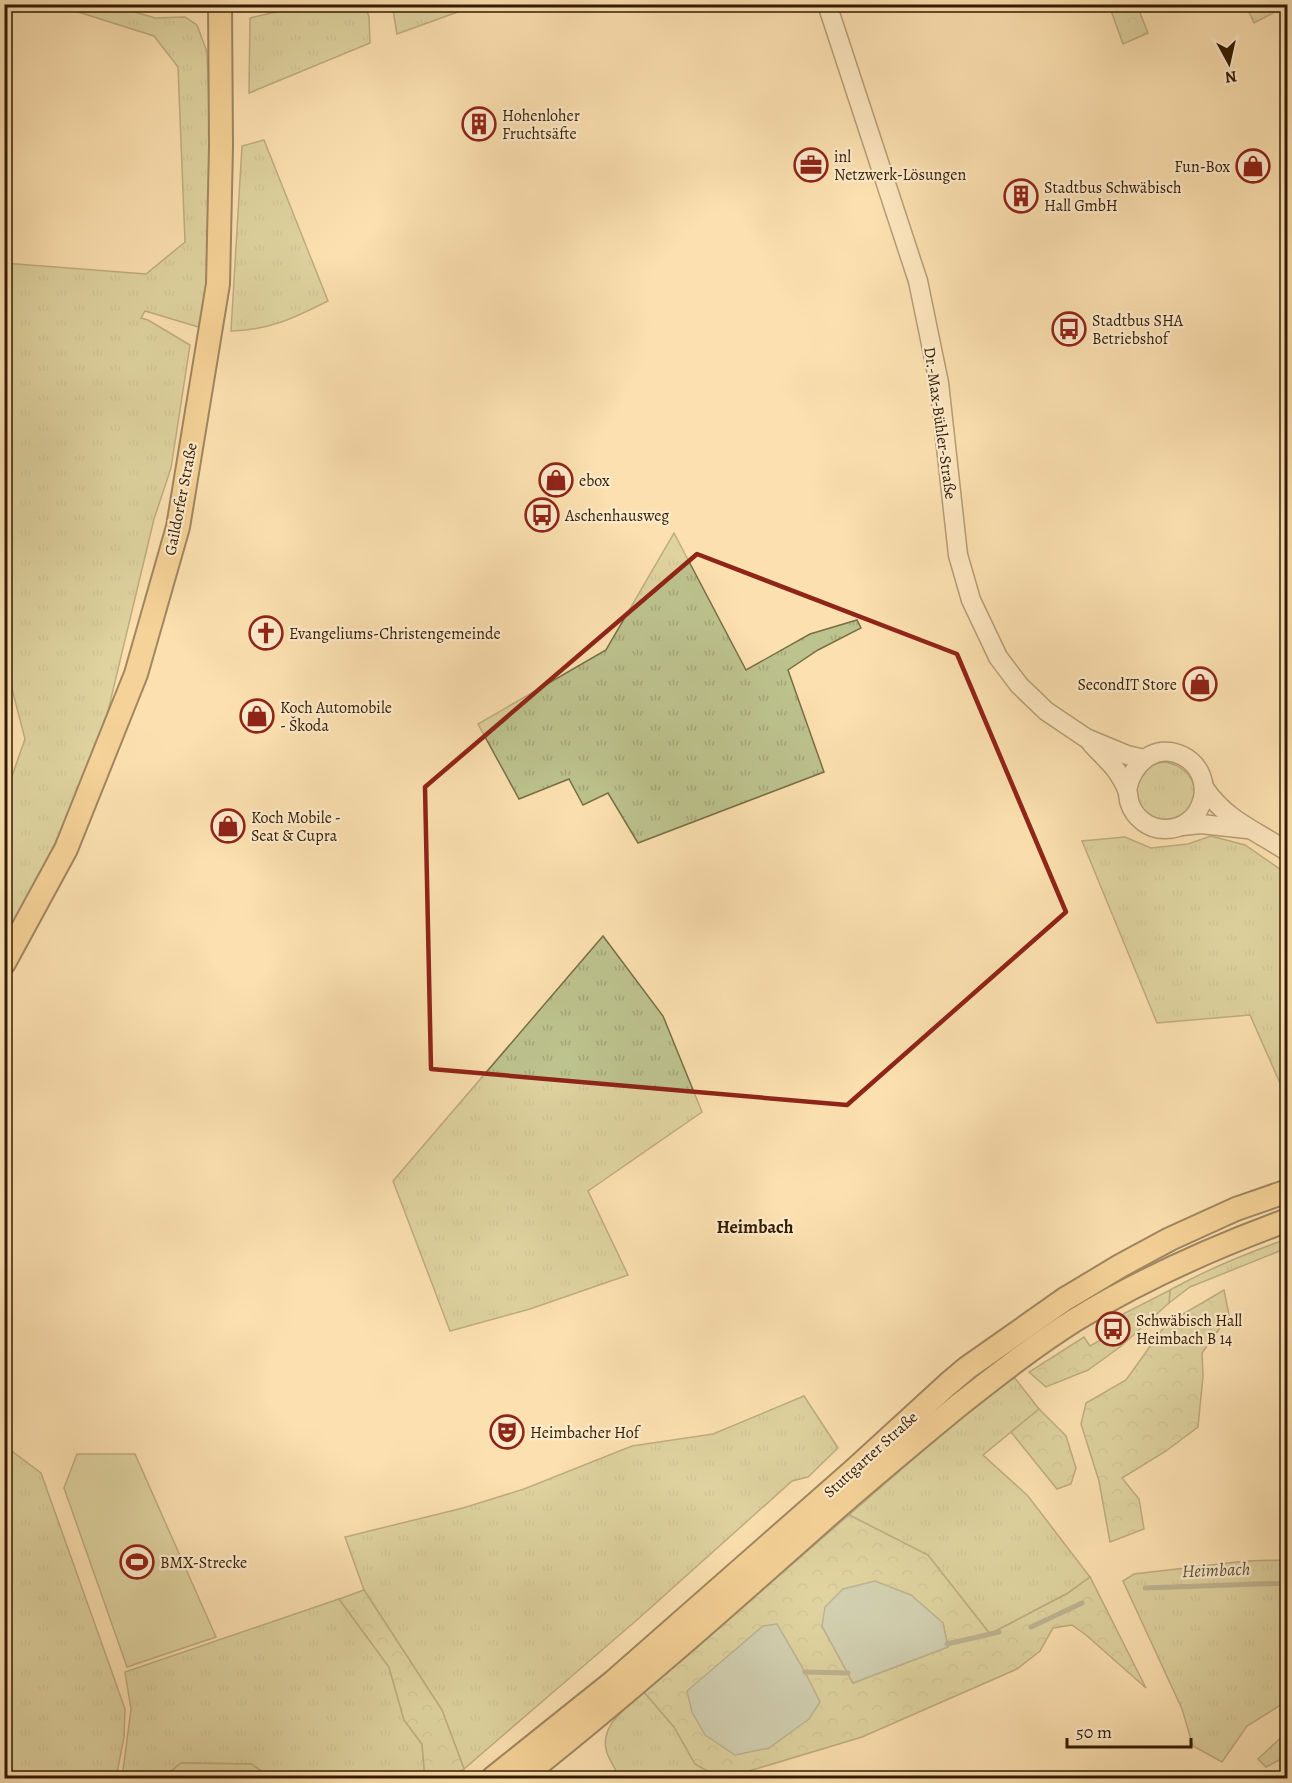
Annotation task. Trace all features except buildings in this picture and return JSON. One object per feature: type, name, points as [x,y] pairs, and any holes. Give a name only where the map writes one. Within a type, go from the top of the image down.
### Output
[{"type":"main road","name":"Gaildorfer Straße","points":[[4,963],[66,849],[136,674],[178,527],[218,284],[221,146],[220,4]]},
{"type":"main road","name":"Stuttgarter Straße","points":[[493,1779],[622,1674],[967,1368],[1065,1299],[1130,1261],[1170,1239],[1236,1209],[1287,1191]]},
{"type":"main road","name":"Stuttgarter Straße","points":[[521,1779],[631,1689],[894,1457],[1034,1348],[1076,1320],[1170,1269],[1246,1235],[1287,1220]]},
{"type":"street","name":"Dr.-Max-Bühler-Straße","points":[[827,4],[918,280],[939,383],[958,555],[971,600],[998,657],[1019,685],[1046,711],[1086,738],[1127,755],[1144,759]]},
{"type":"street","name":"Dr.-Max-Bühler-Straße","points":[[1086,738],[1116,770],[1127,790]]},
{"type":"street","points":[[1205,789],[1198,812],[1188,823],[1170,829],[1150,826],[1141,820],[1130,806],[1127,790],[1129,778],[1135,767],[1144,759],[1157,753],[1179,754],[1197,767],[1205,789],[1215,804],[1249,830],[1287,852]]},
{"type":"street","points":[[1180,826],[1201,824],[1249,830]]},
{"type":"highlighted area","points":[[697,554],[957,654],[1066,912],[847,1105],[431,1069],[425,787]]},
{"type":"green space","points":[[311,4],[365,5],[369,17],[370,43],[249,93],[250,18]]},
{"type":"green space","points":[[392,4],[477,4],[477,5],[397,34]]},
{"type":"green space","points":[[56,5],[117,5],[155,18],[185,17],[197,25],[207,52],[212,185],[205,329],[145,311],[141,318],[190,345],[171,468],[154,519],[108,711],[84,780],[41,874],[5,945],[5,796],[25,739],[4,658],[4,263],[146,274],[185,242],[178,67],[154,36]]},
{"type":"green space","points":[[1109,5],[1137,5],[1148,33],[1123,44]]},
{"type":"green space","points":[[1246,5],[1283,5],[1284,7],[1254,23]]},
{"type":"green space","points":[[264,140],[328,301],[270,326],[231,331],[242,146]]},
{"type":"green space","points":[[674,533],[746,670],[810,634],[857,620],[861,628],[818,650],[788,670],[824,772],[638,843],[608,793],[583,805],[569,779],[519,799],[478,724],[606,650]]},
{"type":"green space","points":[[1165,762],[1178,766],[1187,774],[1193,783],[1195,793],[1188,812],[1179,819],[1159,822],[1141,812],[1135,784],[1139,775],[1147,768]]},
{"type":"green space","points":[[1211,836],[1245,845],[1287,874],[1287,1099],[1250,1015],[1157,1023],[1082,841],[1125,837],[1151,848],[1188,844]]},
{"type":"green space","points":[[603,936],[663,1016],[702,1112],[588,1191],[628,1275],[530,1309],[450,1331],[393,1181]]},
{"type":"green space","points":[[1287,1239],[1287,1248],[1190,1287],[1169,1303],[1170,1290],[1228,1262]]},
{"type":"green space","points":[[1170,1290],[1169,1303],[1120,1347],[1088,1370],[1046,1387],[1029,1372],[1084,1337],[1090,1346],[1127,1325],[1123,1314]]},
{"type":"green space","points":[[1224,1290],[1229,1315],[1202,1353],[1203,1376],[1198,1427],[1166,1451],[1122,1478],[1139,1499],[1144,1529],[1110,1542],[1099,1481],[1081,1424],[1086,1403],[1126,1380],[1166,1324]]},
{"type":"green space","points":[[1014,1377],[1039,1409],[983,1455],[1028,1496],[1090,1577],[1068,1593],[990,1634],[928,1555],[849,1515],[995,1388]]},
{"type":"green space","points":[[804,1396],[838,1448],[808,1477],[792,1481],[638,1619],[464,1769],[442,1710],[364,1590],[345,1537],[463,1508],[524,1489],[632,1446],[713,1434]]},
{"type":"green space","points":[[1039,1409],[1066,1436],[1076,1468],[1071,1484],[1057,1489],[1011,1432]]},
{"type":"green space","points":[[5,1446],[41,1473],[125,1709],[124,1737],[116,1778],[5,1778]]},
{"type":"green space","name":"BMX-Strecke","points":[[77,1454],[135,1454],[216,1637],[127,1667],[64,1488]]},
{"type":"green space","points":[[849,1515],[928,1555],[990,1634],[1068,1593],[1090,1577],[1146,1688],[1072,1625],[1053,1628],[1040,1651],[1017,1669],[862,1737],[726,1778],[720,1778],[695,1764],[674,1727],[644,1692]],"holes":[[[943,1623],[948,1647],[853,1683],[822,1626]]]},
{"type":"green space","points":[[1287,1560],[1287,1701],[1247,1726],[1222,1762],[1193,1746],[1182,1709],[1123,1581],[1134,1574],[1245,1561]]},
{"type":"green space","points":[[364,1590],[442,1710],[464,1769],[450,1778],[425,1778],[422,1744],[404,1720],[389,1667],[339,1599]]},
{"type":"green space","points":[[339,1599],[389,1667],[404,1720],[422,1744],[425,1778],[272,1778],[251,1764],[181,1763],[163,1778],[122,1778],[131,1709],[125,1672]]},
{"type":"green space","points":[[644,1692],[674,1727],[695,1764],[720,1778],[620,1778],[607,1753],[605,1743],[607,1734],[610,1726],[622,1711]]},
{"type":"green space","points":[[1287,1732],[1287,1756],[1266,1767],[1258,1759]]},
{"type":"green space","points":[[181,1763],[251,1764],[272,1778],[163,1778]]},
{"type":"shaded area","points":[[875,1581],[911,1595],[943,1623],[948,1647],[853,1683],[822,1626],[825,1607],[843,1589]]},
{"type":"shaded area","points":[[777,1624],[820,1702],[809,1719],[769,1748],[735,1755],[705,1735],[692,1712],[687,1691],[763,1626]]},
{"type":"waterway","name":"Heimbach","points":[[1145,1588],[1288,1583]]},
{"type":"waterway","name":"Heimbach","points":[[1031,1627],[1082,1603]]},
{"type":"waterway","name":"Heimbach","points":[[947,1644],[999,1632]]},
{"type":"waterway","name":"Heimbach","points":[[805,1672],[848,1673]]},
{"type":"place","name":"Hohenloher Fruchtsäfte","points":[[479,124]]},
{"type":"place","name":"inl Netzwerk-Lösungen","points":[[811,165]]},
{"type":"place","name":"Fun-Box","points":[[1253,166]]},
{"type":"place","name":"Stadtbus Schwäbisch Hall GmbH","points":[[1021,196]]},
{"type":"place","name":"Stadtbus SHA Betriebshof","points":[[1069,329]]},
{"type":"place","name":"ebox","points":[[556,480]]},
{"type":"place","name":"Aschenhausweg","points":[[542,515]]},
{"type":"place","name":"Evangeliums-Christengemeinde","points":[[266,633]]},
{"type":"place","name":"SecondIT Store","points":[[1200,684]]},
{"type":"place","name":"Koch Automobile - Škoda","points":[[257,716]]},
{"type":"place","name":"Koch Mobile - Seat & Cupra","points":[[228,826]]},
{"type":"place","name":"Schwäbisch Hall Heimbach B 14","points":[[1113,1329]]},
{"type":"place","name":"Heimbacher Hof","points":[[507,1432]]},
{"type":"place","name":"BMX-Strecke","points":[[137,1562]]},
{"type":"district","name":"Heimbach","points":[[755,1227]]}]
